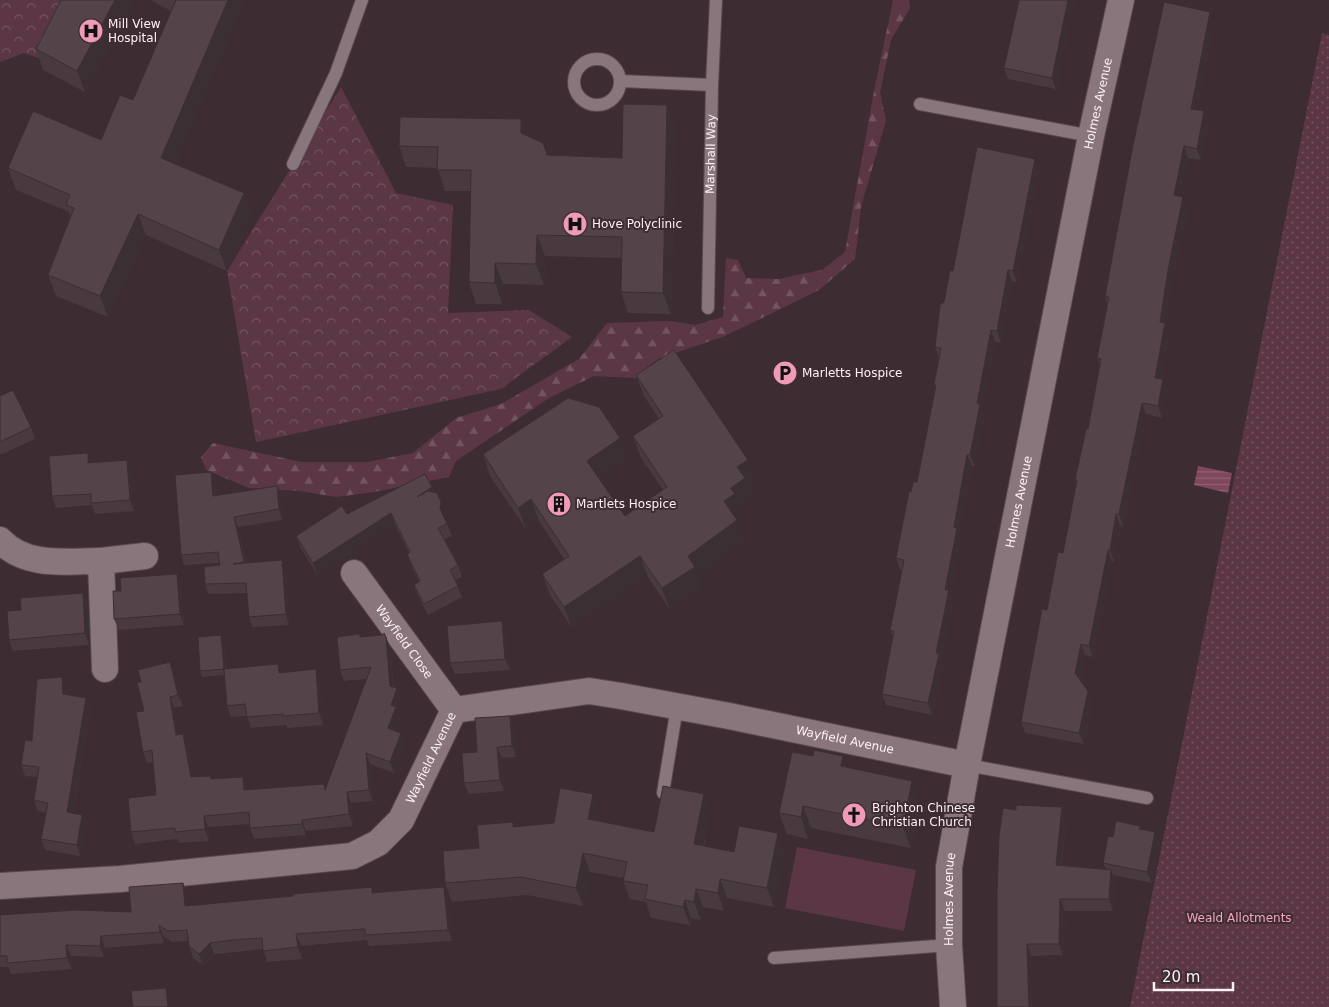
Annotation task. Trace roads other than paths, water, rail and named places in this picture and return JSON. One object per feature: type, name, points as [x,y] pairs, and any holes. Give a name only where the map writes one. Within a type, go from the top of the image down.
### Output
[{"type":"street","name":"Holmes Avenue","points":[[953,1007],[949,945],[949,867],[967,765],[1091,136],[1121,0]]},
{"type":"street","points":[[0,540],[18,554],[41,561],[101,561],[145,556]]},
{"type":"street","points":[[101,561],[105,669]]},
{"type":"street","name":"Wayfield Close","points":[[354,573],[454,710]]},
{"type":"street","name":"Wayfield Avenue","points":[[0,886],[120,880],[352,856],[378,843],[401,820],[454,710],[589,692],[621,696],[738,718],[967,765]]},
{"type":"lane","points":[[293,164],[336,73],[362,0]]},
{"type":"lane","name":"Marshall Way","points":[[708,308],[712,85],[716,0]]},
{"type":"lane","points":[[621,81],[712,85]]},
{"type":"lane","points":[[920,104],[1091,136]]},
{"type":"lane","points":[[663,793],[677,707]]},
{"type":"lane","points":[[967,765],[1147,798]]},
{"type":"lane","points":[[774,958],[949,945]]},
{"type":"place","name":"Mill View Hospital","points":[[91,31]]},
{"type":"place","name":"Hove Polyclinic","points":[[575,224]]},
{"type":"place","name":"Marletts Hospice","points":[[785,373]]},
{"type":"place","name":"Martlets Hospice","points":[[559,504]]},
{"type":"place","name":"Brighton Chinese Christian Church","points":[[854,815]]},
{"type":"park label","name":"Weald Allotments","points":[[1239,918]]}]
